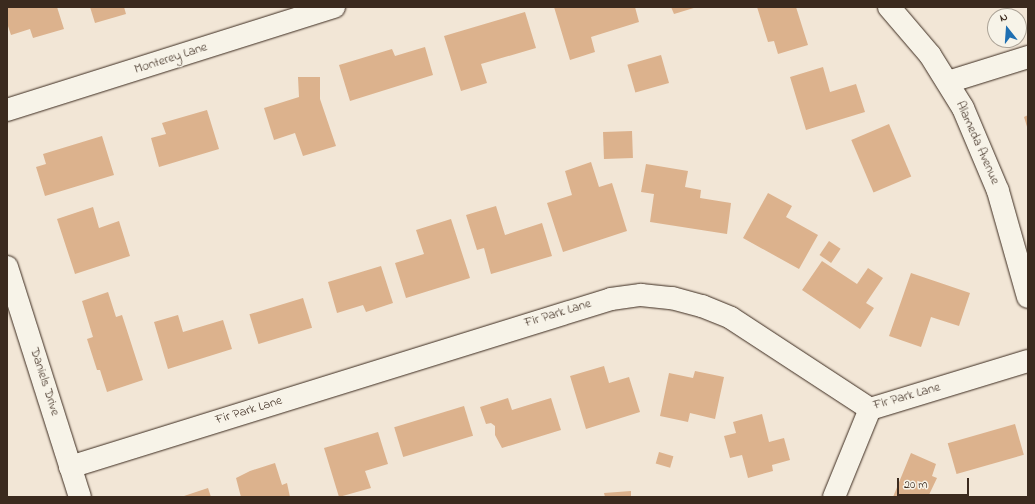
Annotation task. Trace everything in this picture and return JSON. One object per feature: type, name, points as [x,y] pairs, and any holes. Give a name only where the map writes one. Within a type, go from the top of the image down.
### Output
[{"type":"street","name":"Monterey Lane","points":[[7,110],[334,7]]},
{"type":"street","name":"Alameda Avenue","points":[[889,7],[930,55],[948,82],[972,126],[998,190],[1028,297]]},
{"type":"street","points":[[948,82],[1028,57]]},
{"type":"street","name":"Daniels Drive","points":[[7,268],[80,497]]},
{"type":"street","name":"Fir Park Lane","points":[[70,467],[595,302],[641,295],[672,298],[702,306],[731,318],[870,409],[1028,361]]},
{"type":"street","points":[[834,497],[870,409]]},
{"type":"building","points":[[7,7],[57,7],[64,29],[33,38],[30,29],[11,35],[7,23]]},
{"type":"building","points":[[90,7],[124,7],[126,14],[95,23]]},
{"type":"building","points":[[554,7],[635,7],[639,22],[591,37],[595,52],[570,60]]},
{"type":"building","points":[[671,7],[697,7],[674,14]]},
{"type":"building","points":[[757,7],[796,7],[808,45],[778,54],[774,41],[768,42]]},
{"type":"building","points":[[525,12],[536,48],[481,64],[487,83],[461,91],[444,36]]},
{"type":"building","points":[[425,47],[433,75],[350,101],[339,65],[392,49],[395,56]]},
{"type":"building","points":[[661,55],[669,83],[635,93],[627,65]]},
{"type":"building","points":[[823,67],[830,92],[856,84],[865,112],[806,130],[790,77]]},
{"type":"building","points":[[298,77],[320,77],[320,99],[336,146],[303,156],[295,133],[274,140],[264,108],[299,97]]},
{"type":"building","points":[[207,110],[219,149],[159,167],[151,138],[166,134],[162,123]]},
{"type":"building","points":[[1028,115],[1028,130],[1024,117]]},
{"type":"building","points":[[889,124],[911,176],[874,192],[851,140]]},
{"type":"building","points":[[632,131],[633,158],[604,159],[603,132]]},
{"type":"building","points":[[102,136],[114,175],[45,196],[36,167],[46,164],[43,154]]},
{"type":"building","points":[[591,162],[599,187],[612,183],[627,231],[563,252],[547,203],[572,195],[565,171]]},
{"type":"building","points":[[646,164],[688,171],[685,187],[701,190],[700,198],[731,203],[727,234],[650,222],[654,194],[641,192]]},
{"type":"building","points":[[768,193],[792,206],[786,217],[818,235],[799,269],[743,238]]},
{"type":"building","points":[[496,206],[505,235],[542,223],[552,256],[491,274],[484,248],[477,250],[466,215]]},
{"type":"building","points":[[93,207],[99,228],[119,221],[130,256],[75,274],[57,219]]},
{"type":"building","points":[[451,219],[470,278],[406,298],[395,263],[424,254],[416,230]]},
{"type":"building","points":[[829,241],[841,249],[831,263],[819,255]]},
{"type":"building","points":[[822,261],[857,284],[868,268],[883,278],[866,303],[874,308],[860,329],[802,290]]},
{"type":"building","points":[[381,266],[393,303],[366,312],[363,305],[337,313],[328,282]]},
{"type":"building","points":[[911,273],[970,293],[959,326],[931,317],[921,347],[889,336]]},
{"type":"building","points":[[108,292],[116,317],[122,315],[143,380],[107,392],[100,370],[97,370],[87,339],[93,337],[82,301]]},
{"type":"building","points":[[303,298],[312,328],[259,344],[249,314]]},
{"type":"building","points":[[178,315],[183,332],[223,320],[232,349],[168,369],[154,322]]},
{"type":"building","points":[[604,366],[609,383],[629,377],[640,412],[586,429],[570,376]]},
{"type":"building","points":[[695,371],[724,377],[715,419],[690,413],[688,422],[660,416],[669,373],[693,378]]},
{"type":"building","points":[[508,398],[512,410],[551,398],[561,430],[502,448],[495,435],[495,426],[491,423],[486,424],[480,407]]},
{"type":"building","points":[[464,406],[473,436],[403,457],[394,427]]},
{"type":"building","points":[[762,414],[769,442],[784,438],[790,460],[772,465],[773,471],[748,478],[742,455],[730,458],[724,436],[736,433],[733,422]]},
{"type":"building","points":[[1015,424],[1024,455],[957,474],[948,443]]},
{"type":"building","points":[[378,432],[388,464],[365,471],[371,488],[339,497],[324,448]]},
{"type":"building","points":[[659,452],[673,456],[670,468],[656,464]]},
{"type":"building","points":[[911,453],[936,464],[932,476],[937,478],[928,497],[893,497]]},
{"type":"building","points":[[275,463],[282,485],[287,483],[290,497],[241,497],[236,478],[250,471]]},
{"type":"building","points":[[208,488],[211,497],[181,497]]},
{"type":"building","points":[[631,491],[631,497],[605,497],[604,493]]}]
